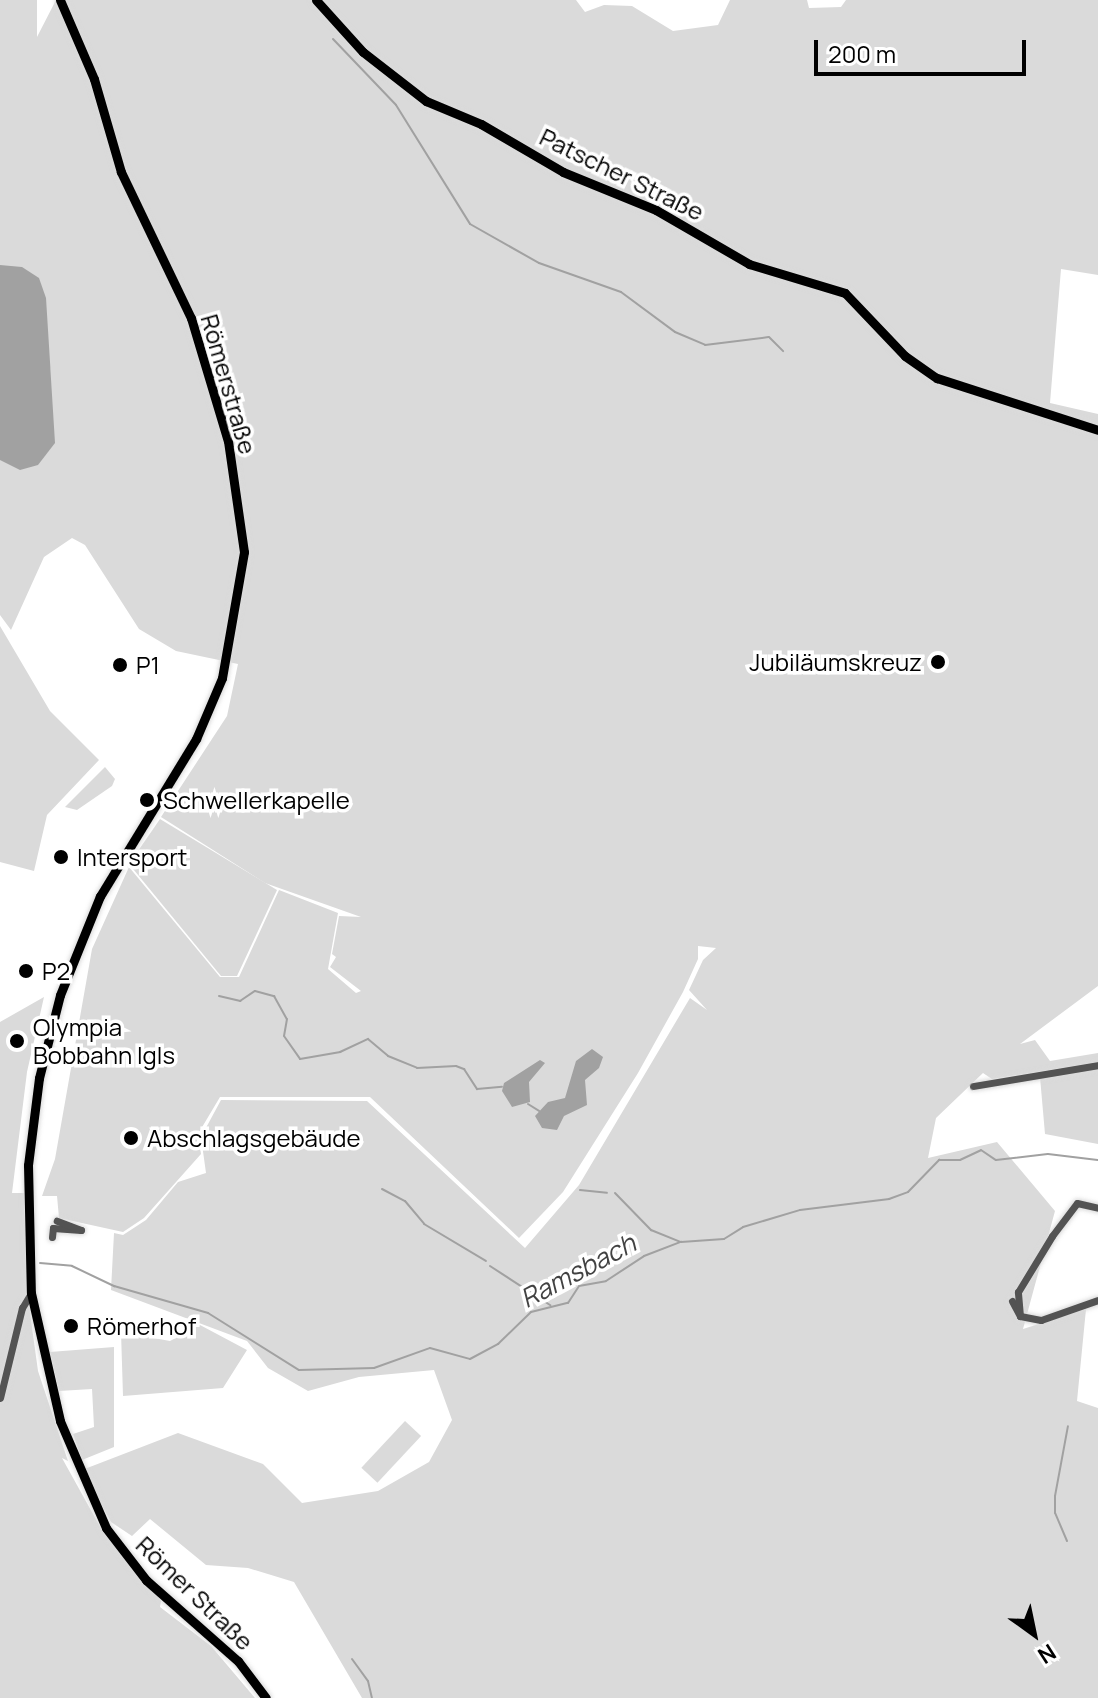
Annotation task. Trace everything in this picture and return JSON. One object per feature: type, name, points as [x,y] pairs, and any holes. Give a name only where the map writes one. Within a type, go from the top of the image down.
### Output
[{"type":"main road","name":"Römerstraße","points":[[60,0],[94,79],[121,172],[191,318],[228,441],[244,552],[222,678],[196,739],[100,896],[60,995],[39,1078],[29,1152],[31,1293],[51,1393],[78,1472]]},
{"type":"main road","name":"Patscher Straße","points":[[316,0],[363,52],[426,101],[491,129],[563,172],[656,210],[749,264],[845,293],[905,356],[937,378],[1098,430]]},
{"type":"main road","name":"Römer Straße","points":[[78,1472],[126,1557],[238,1661],[266,1698]]},
{"type":"street","points":[[973,1086],[1098,1065]]},
{"type":"street","points":[[1020,1316],[1020,1287],[1060,1225],[1077,1203],[1098,1208]]},
{"type":"street","points":[[52,1237],[53,1228],[81,1230],[57,1221]]},
{"type":"street","points":[[0,1398],[18,1322],[31,1293]]},
{"type":"street","points":[[1020,1316],[1043,1320],[1098,1300]]},
{"type":"street","points":[[1012,1301],[1020,1316]]},
{"type":"shaded area","points":[[0,0],[37,0],[37,37],[56,0],[576,0],[585,12],[604,5],[632,6],[673,31],[718,25],[730,0],[807,0],[809,8],[841,7],[846,0],[1098,0],[1098,275],[1061,269],[1050,403],[1098,414],[1098,986],[1020,1044],[1035,1040],[1050,1061],[1098,1053],[1098,1062],[992,1079],[983,1073],[936,1118],[928,1158],[997,1142],[1055,1211],[1023,1329],[1086,1309],[1077,1401],[1098,1408],[1098,1698],[362,1698],[294,1582],[248,1568],[206,1565],[150,1519],[132,1536],[111,1522],[82,1470],[178,1433],[263,1464],[302,1503],[378,1491],[429,1462],[452,1420],[434,1370],[359,1377],[308,1391],[268,1368],[247,1341],[111,1290],[114,1233],[123,1235],[146,1220],[178,1182],[206,1173],[201,1137],[221,1100],[367,1101],[525,1248],[579,1185],[690,998],[707,1010],[689,990],[703,960],[716,948],[698,946],[698,959],[683,992],[638,1073],[563,1192],[519,1238],[370,1097],[220,1097],[198,1134],[201,1154],[144,1218],[123,1232],[59,1218],[57,1196],[42,1196],[55,1159],[92,949],[129,867],[220,977],[239,977],[279,890],[338,913],[328,969],[356,993],[361,991],[330,967],[336,957],[332,954],[339,916],[361,917],[265,883],[161,817],[227,716],[238,664],[176,651],[139,629],[85,545],[72,538],[44,557],[11,630],[0,615]]},
{"type":"shaded area","points":[[0,265],[22,267],[39,278],[46,298],[55,443],[38,465],[20,470],[0,460]]},
{"type":"shaded area","points":[[0,626],[50,711],[99,760],[47,815],[34,871],[0,862]]},
{"type":"shaded area","points":[[105,767],[115,779],[112,786],[77,810],[65,807]]},
{"type":"shaded area","points":[[160,819],[277,890],[237,976],[221,976],[129,864]]},
{"type":"shaded area","points":[[44,997],[27,1072],[12,1193],[24,1193],[27,1291],[38,1371],[68,1461],[62,1458],[103,1532],[161,1601],[160,1607],[211,1646],[255,1698],[0,1698],[0,1022]]},
{"type":"shaded area","points":[[592,1049],[603,1057],[599,1068],[585,1080],[587,1105],[564,1116],[557,1130],[542,1128],[535,1116],[548,1102],[565,1098],[576,1061]]},
{"type":"shaded area","points":[[540,1060],[545,1063],[529,1082],[530,1102],[512,1107],[502,1091],[504,1083]]},
{"type":"shaded area","points":[[1098,1068],[1098,1144],[1045,1134],[1040,1077]]},
{"type":"shaded area","points":[[200,1325],[247,1350],[223,1388],[123,1396],[121,1332],[170,1341]]},
{"type":"shaded area","points":[[114,1347],[114,1447],[82,1460],[73,1434],[94,1427],[92,1389],[59,1391],[50,1352]]},
{"type":"shaded area","points":[[405,1421],[421,1436],[377,1483],[361,1468]]},
{"type":"waterway","points":[[333,39],[396,105],[470,224],[539,263],[621,292],[675,332],[705,345],[769,337],[783,351]]},
{"type":"waterway","points":[[219,996],[240,1001],[255,991],[274,996],[287,1019],[284,1036],[300,1059],[340,1052],[368,1039],[388,1056],[417,1068],[456,1066],[464,1069],[477,1089],[502,1087]]},
{"type":"waterway","points":[[528,1104],[539,1111]]},
{"type":"waterway","name":"Ramsbach","points":[[40,1263],[72,1266],[114,1286],[208,1313],[299,1370],[374,1368],[430,1348],[470,1359],[498,1344],[531,1312],[568,1303],[579,1286],[606,1281],[644,1256],[681,1242],[724,1239],[743,1227],[800,1210],[889,1199],[908,1192],[939,1160],[960,1160],[981,1150],[996,1160],[1048,1154],[1098,1160]]},
{"type":"waterway","points":[[382,1189],[405,1201],[424,1224],[486,1261]]},
{"type":"waterway","points":[[580,1190],[607,1193]]},
{"type":"waterway","points":[[615,1193],[651,1230],[680,1242]]},
{"type":"waterway","points":[[490,1266],[550,1305]]},
{"type":"waterway","points":[[1067,1541],[1055,1513],[1055,1496],[1068,1426]]},
{"type":"waterway","points":[[352,1659],[368,1681],[372,1698]]},
{"type":"place","name":"Jubiläumskreuz","points":[[938,662]]},
{"type":"place","name":"P1","points":[[120,665]]},
{"type":"place","name":"Schwellerkapelle","points":[[147,800]]},
{"type":"place","name":"Intersport","points":[[61,857]]},
{"type":"place","name":"P2","points":[[26,971]]},
{"type":"place","name":"Olympia Bobbahn Igls","points":[[17,1041]]},
{"type":"place","name":"Abschlagsgebäude","points":[[131,1138]]},
{"type":"place","name":"Römerhof","points":[[71,1326]]}]
